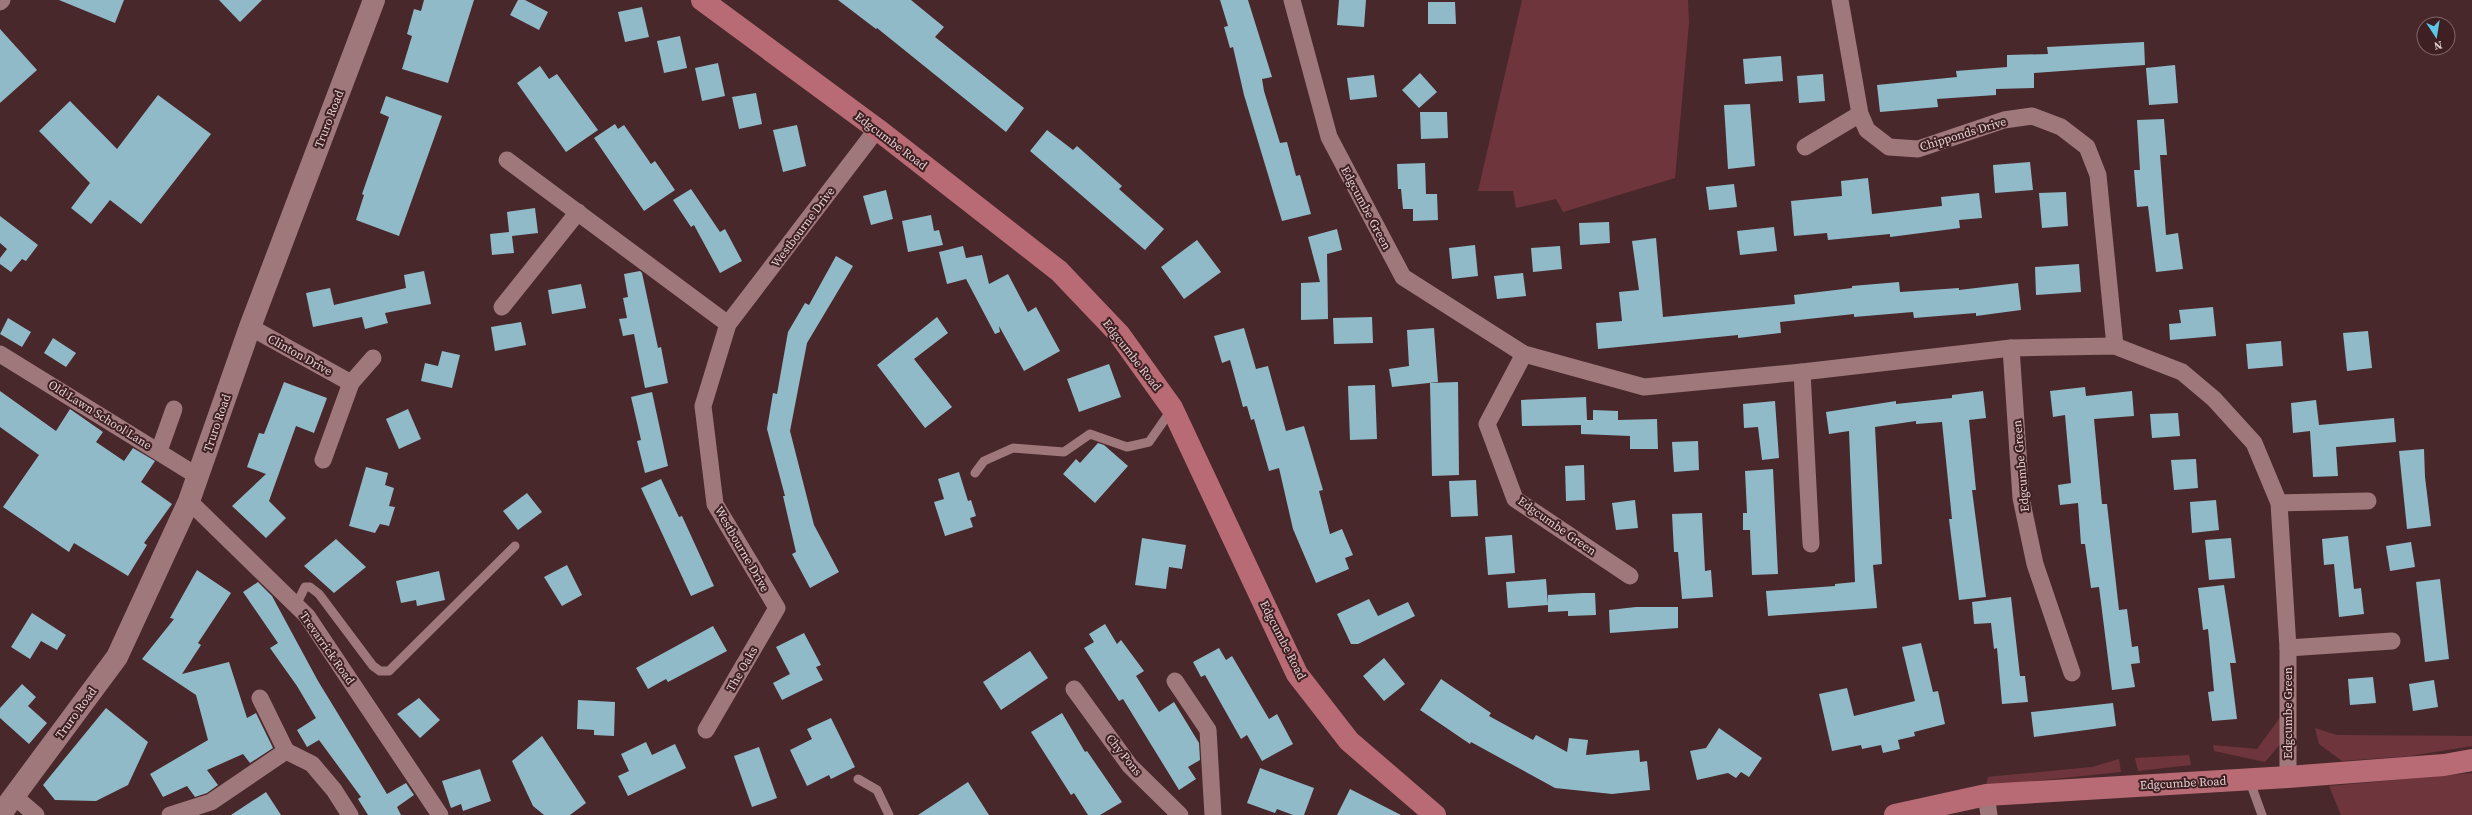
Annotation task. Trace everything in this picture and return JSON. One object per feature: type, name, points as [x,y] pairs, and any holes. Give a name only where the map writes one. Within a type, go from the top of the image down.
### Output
[{"type":"main road","name":"Truro Road","points":[[0,815],[15,797],[117,657],[189,500],[198,477],[250,327],[374,0]]},
{"type":"main road","name":"Edgcumbe Road","points":[[702,0],[877,129],[1059,271],[1119,334],[1172,408],[1297,674],[1349,741],[1435,815]]},
{"type":"main road","name":"Edgcumbe Road","points":[[1895,815],[2249,779],[2444,764],[2472,760]]},
{"type":"street","name":"Edgcumbe Green","points":[[1292,0],[1329,137],[1403,277],[1524,354],[1644,387],[1802,372],[2011,348],[2114,346],[2182,372],[2214,399],[2254,443],[2279,504],[2288,648],[2288,777]]},
{"type":"street","name":"Chipponds Drive","points":[[1840,0],[1860,114],[1867,130],[1889,147],[1918,149],[2004,120],[2032,116],[2061,126],[2087,146],[2098,175],[2114,346]]},
{"type":"street","points":[[1805,147],[1860,114]]},
{"type":"street","name":"Westbourne Drive","points":[[777,608],[715,504],[703,406],[728,324],[877,129]]},
{"type":"street","points":[[507,160],[728,324]]},
{"type":"street","points":[[502,307],[578,212]]},
{"type":"street","name":"Clinton Drive","points":[[250,327],[351,383]]},
{"type":"street","name":"Edgcumbe Green","points":[[2011,348],[2021,498],[2035,564],[2072,673]]},
{"type":"street","name":"Old Lawn School Lane","points":[[0,354],[159,451],[198,477]]},
{"type":"street","name":"Edgcumbe Green","points":[[1524,354],[1488,424],[1515,499],[1630,576]]},
{"type":"street","points":[[323,460],[351,383],[373,358]]},
{"type":"street","points":[[1802,372],[1811,544]]},
{"type":"street","points":[[159,451],[174,409]]},
{"type":"street","name":"Trevarrick Road","points":[[189,500],[307,616],[440,815]]},
{"type":"street","points":[[2279,504],[2368,501]]},
{"type":"street","name":"The Oaks","points":[[706,730],[777,608]]},
{"type":"street","points":[[2288,648],[2392,641]]},
{"type":"street","points":[[1175,681],[1208,730],[1214,815]]},
{"type":"street","name":"Chy Pons","points":[[1074,689],[1130,766],[1180,815]]},
{"type":"street","points":[[260,698],[286,751],[312,764],[334,790],[350,815]]},
{"type":"street","points":[[170,815],[211,802],[286,751]]},
{"type":"street","points":[[15,797],[36,815]]},
{"type":"lane","points":[[975,473],[984,461],[1013,448],[1064,452],[1090,434],[1127,447],[1149,442],[1172,408]]},
{"type":"lane","points":[[296,605],[305,587],[310,587],[319,594],[373,666],[380,671],[389,671],[515,546]]},
{"type":"lane","points":[[858,779],[877,790],[890,815]]},
{"type":"lane","points":[[2249,779],[2262,815]]},
{"type":"shaded area","points":[[1522,0],[1688,0],[1689,23],[1675,178],[1563,212],[1556,199],[1516,208],[1513,191],[1478,191]]},
{"type":"shaded area","points":[[2282,715],[2281,743],[2265,762],[2214,751],[2213,745],[2257,749]]},
{"type":"shaded area","points":[[2315,728],[2337,735],[2472,736],[2472,746],[2410,756],[2342,761],[2319,744]]},
{"type":"shaded area","points":[[2189,755],[2191,765],[2138,771],[2135,758]]},
{"type":"shaded area","points":[[2119,759],[2121,772],[1986,786],[1988,777],[2092,767]]},
{"type":"shaded area","points":[[2472,773],[2472,815],[2341,815],[2329,786]]},
{"type":"building","points":[[59,0],[124,0],[115,23]]},
{"type":"building","points":[[219,0],[262,0],[240,22]]},
{"type":"building","points":[[424,0],[474,0],[448,83],[402,69],[412,36],[407,34],[414,9],[421,11]]},
{"type":"building","points":[[518,0],[525,0],[548,12],[539,30],[510,15]]},
{"type":"building","points":[[838,0],[911,0],[944,27],[935,37],[1024,108],[1006,132],[877,28],[876,29]]},
{"type":"building","points":[[1220,0],[1248,0],[1272,77],[1262,79],[1264,91],[1280,143],[1287,142],[1296,176],[1300,175],[1311,214],[1282,221],[1244,95],[1233,47],[1230,48],[1224,27],[1228,26]]},
{"type":"building","points":[[1339,0],[1366,0],[1364,27],[1337,25]]},
{"type":"building","points":[[1428,2],[1455,2],[1456,24],[1428,24]]},
{"type":"building","points":[[642,7],[649,37],[625,42],[618,12]]},
{"type":"building","points":[[0,29],[37,70],[0,103]]},
{"type":"building","points":[[680,36],[687,68],[664,73],[657,41]]},
{"type":"building","points":[[2144,42],[2145,65],[2034,73],[2034,88],[1996,89],[1996,95],[1937,99],[1938,107],[1880,112],[1877,85],[1957,77],[1956,71],[2007,67],[2007,55],[2048,54],[2047,47]]},
{"type":"building","points":[[1781,56],[1783,81],[1745,84],[1743,59]]},
{"type":"building","points":[[718,63],[725,96],[702,101],[695,68]]},
{"type":"building","points":[[2175,65],[2178,103],[2149,105],[2146,68]]},
{"type":"building","points":[[540,66],[549,79],[557,74],[598,130],[566,152],[517,83]]},
{"type":"building","points":[[1420,73],[1437,92],[1419,108],[1402,90]]},
{"type":"building","points":[[1823,74],[1825,101],[1799,103],[1797,76]]},
{"type":"building","points":[[1374,75],[1377,97],[1350,100],[1347,78]]},
{"type":"building","points":[[756,93],[762,124],[739,129],[732,97]]},
{"type":"building","points":[[158,95],[211,134],[141,224],[110,200],[91,224],[71,208],[90,183],[39,131],[70,101],[117,149]]},
{"type":"building","points":[[386,96],[442,116],[399,236],[356,220],[364,195],[362,194],[389,117],[380,113]]},
{"type":"building","points":[[1750,104],[1755,166],[1728,169],[1724,105]]},
{"type":"building","points":[[1420,112],[1447,112],[1448,138],[1421,139]]},
{"type":"building","points":[[2164,119],[2167,155],[2160,155],[2166,235],[2178,233],[2183,269],[2156,272],[2148,206],[2137,207],[2134,170],[2140,170],[2137,120]]},
{"type":"building","points":[[615,124],[618,129],[624,125],[651,164],[655,161],[675,190],[644,211],[594,138]]},
{"type":"building","points":[[797,125],[806,166],[783,172],[773,130]]},
{"type":"building","points":[[1047,130],[1073,150],[1077,146],[1122,186],[1119,189],[1164,229],[1145,250],[1030,151]]},
{"type":"building","points":[[2030,162],[2033,190],[1995,193],[1993,165]]},
{"type":"building","points":[[1425,163],[1426,194],[1437,194],[1438,220],[1413,221],[1413,209],[1403,209],[1401,189],[1398,189],[1397,164]]},
{"type":"building","points":[[1868,178],[1872,214],[1942,206],[1941,197],[1979,193],[1982,218],[1959,220],[1960,228],[1890,237],[1890,234],[1828,240],[1827,233],[1794,236],[1791,201],[1842,196],[1841,181]]},
{"type":"building","points":[[1734,184],[1737,207],[1709,210],[1706,187]]},
{"type":"building","points":[[691,189],[720,232],[725,229],[742,261],[720,273],[694,225],[691,227],[673,200]]},
{"type":"building","points":[[886,190],[893,219],[871,225],[863,196]]},
{"type":"building","points":[[2066,192],[2068,226],[2042,228],[2039,193]]},
{"type":"building","points":[[535,208],[538,233],[512,236],[514,253],[492,255],[490,234],[509,232],[507,212]]},
{"type":"building","points":[[931,215],[934,231],[939,230],[943,245],[908,252],[902,221]]},
{"type":"building","points":[[0,216],[38,245],[26,261],[22,259],[11,272],[0,264],[0,258],[7,249],[0,243]]},
{"type":"building","points":[[1609,222],[1610,243],[1580,245],[1579,223]]},
{"type":"building","points":[[1774,227],[1777,251],[1740,255],[1737,231]]},
{"type":"building","points":[[1337,229],[1342,250],[1327,254],[1328,319],[1301,320],[1301,283],[1320,282],[1308,237]]},
{"type":"building","points":[[1656,238],[1663,317],[1795,304],[1794,295],[1852,288],[1852,286],[1899,282],[1900,292],[1959,288],[1959,290],[2018,283],[2021,310],[1976,316],[1976,313],[1914,318],[1913,312],[1854,317],[1854,314],[1780,322],[1781,333],[1738,338],[1738,335],[1598,349],[1596,323],[1622,321],[1619,292],[1639,290],[1632,241]]},
{"type":"building","points":[[1197,240],[1221,272],[1184,299],[1161,267]]},
{"type":"building","points":[[1475,245],[1478,276],[1452,279],[1449,248]]},
{"type":"building","points":[[963,246],[966,258],[982,255],[989,284],[1008,274],[1028,312],[1036,307],[1060,351],[1024,371],[999,326],[1000,332],[995,334],[966,279],[947,284],[939,252]]},
{"type":"building","points":[[1560,246],[1562,269],[1533,272],[1531,248]]},
{"type":"building","points":[[836,256],[853,266],[807,343],[790,431],[814,525],[839,572],[810,588],[792,554],[796,552],[783,496],[785,496],[767,429],[773,393],[777,394],[788,332],[805,303],[809,305]]},
{"type":"building","points":[[2079,264],[2081,292],[2036,295],[2035,267]]},
{"type":"building","points":[[424,271],[431,304],[385,313],[388,323],[365,329],[362,317],[313,327],[306,293],[330,288],[334,305],[406,288],[404,275]]},
{"type":"building","points":[[640,271],[642,273],[658,348],[661,347],[668,383],[645,388],[634,334],[623,336],[619,319],[627,318],[623,298],[628,297],[624,274]]},
{"type":"building","points":[[1523,273],[1526,296],[1497,299],[1494,276]]},
{"type":"building","points":[[581,284],[586,308],[552,314],[548,290]]},
{"type":"building","points":[[2213,307],[2216,336],[2170,340],[2169,324],[2181,323],[2179,310]]},
{"type":"building","points":[[937,317],[948,333],[914,359],[952,407],[925,428],[877,365]]},
{"type":"building","points":[[1372,317],[1373,343],[1334,344],[1333,318]]},
{"type":"building","points":[[8,318],[31,332],[22,347],[0,334]]},
{"type":"building","points":[[521,322],[526,345],[495,351],[491,327]]},
{"type":"building","points":[[1244,328],[1256,369],[1268,366],[1286,431],[1304,426],[1323,490],[1319,491],[1330,534],[1342,529],[1353,555],[1345,558],[1349,569],[1316,583],[1293,529],[1279,468],[1269,471],[1254,419],[1251,420],[1247,406],[1243,407],[1230,360],[1222,363],[1214,336]]},
{"type":"building","points":[[1434,328],[1438,382],[1392,387],[1389,369],[1409,366],[1407,330]]},
{"type":"building","points":[[2368,331],[2372,368],[2347,371],[2343,333]]},
{"type":"building","points":[[53,338],[76,353],[66,367],[44,353]]},
{"type":"building","points":[[2281,341],[2283,366],[2248,369],[2246,344]]},
{"type":"building","points":[[442,351],[460,355],[452,388],[421,381],[425,363],[438,366]]},
{"type":"building","points":[[1109,364],[1121,397],[1079,412],[1067,379]]},
{"type":"building","points":[[284,382],[327,398],[314,433],[296,426],[269,501],[286,518],[266,538],[232,506],[266,474],[247,467],[259,433],[264,434]]},
{"type":"building","points":[[1458,382],[1459,475],[1432,476],[1430,383]]},
{"type":"building","points":[[1375,385],[1377,439],[1350,440],[1348,386]]},
{"type":"building","points":[[2085,387],[2086,396],[2132,391],[2134,416],[2094,419],[2102,504],[2107,504],[2119,610],[2127,609],[2132,647],[2138,646],[2140,663],[2131,664],[2135,687],[2112,690],[2099,587],[2091,588],[2085,544],[2081,544],[2078,503],[2060,505],[2058,485],[2071,483],[2065,415],[2053,417],[2050,391]]},
{"type":"building","points":[[0,391],[56,431],[70,409],[103,432],[96,442],[124,461],[133,448],[155,461],[141,482],[172,504],[144,543],[147,545],[128,576],[74,543],[69,552],[3,507],[39,455],[0,427]]},
{"type":"building","points":[[1983,391],[1986,418],[1969,420],[1976,490],[1972,490],[1986,597],[1959,600],[1949,519],[1952,519],[1942,422],[1916,424],[1916,421],[1875,427],[1882,564],[1873,565],[1877,608],[1768,616],[1766,591],[1835,586],[1835,584],[1855,582],[1849,431],[1829,434],[1826,412],[1896,401],[1896,404],[1952,398],[1952,395]]},
{"type":"building","points":[[652,392],[668,466],[645,473],[637,441],[641,440],[631,397]]},
{"type":"building","points":[[1586,397],[1587,420],[1593,420],[1593,410],[1618,411],[1618,420],[1657,419],[1658,449],[1630,449],[1630,436],[1581,434],[1581,425],[1522,426],[1521,400]]},
{"type":"building","points":[[2316,400],[2319,425],[2394,418],[2396,442],[2336,447],[2338,476],[2313,477],[2310,431],[2293,433],[2291,403]]},
{"type":"building","points":[[1775,401],[1779,458],[1762,460],[1758,427],[1744,428],[1743,404]]},
{"type":"building","points":[[408,409],[421,439],[399,449],[386,419]]},
{"type":"building","points":[[2178,413],[2180,436],[2152,438],[2150,414]]},
{"type":"building","points":[[1698,441],[1699,470],[1674,472],[1672,442]]},
{"type":"building","points":[[1098,443],[1104,445],[1128,466],[1095,503],[1063,474],[1076,459],[1080,463]]},
{"type":"building","points":[[2424,449],[2425,477],[2431,526],[2407,529],[2399,451]]},
{"type":"building","points":[[2196,459],[2198,488],[2174,490],[2171,460]]},
{"type":"building","points":[[1584,465],[1585,500],[1566,501],[1565,466]]},
{"type":"building","points":[[366,467],[388,473],[385,485],[394,488],[389,506],[395,507],[389,526],[380,524],[375,533],[349,526]]},
{"type":"building","points":[[1773,469],[1778,574],[1752,575],[1750,530],[1743,530],[1743,513],[1747,513],[1745,471]]},
{"type":"building","points":[[959,472],[968,501],[971,500],[976,516],[970,518],[973,527],[945,536],[934,502],[944,499],[938,479]]},
{"type":"building","points":[[661,479],[679,517],[682,516],[714,586],[691,596],[641,488]]},
{"type":"building","points":[[1476,480],[1478,516],[1451,517],[1449,481]]},
{"type":"building","points":[[527,493],[542,512],[518,530],[503,511]]},
{"type":"building","points":[[1635,500],[1638,528],[1616,530],[1612,503]]},
{"type":"building","points":[[2216,500],[2219,530],[2192,533],[2190,502]]},
{"type":"building","points":[[1702,513],[1705,571],[1711,570],[1713,597],[1682,599],[1678,552],[1674,552],[1672,514]]},
{"type":"building","points":[[1512,535],[1515,573],[1488,575],[1485,537]]},
{"type":"building","points":[[2348,536],[2354,589],[2361,588],[2364,614],[2339,617],[2334,564],[2324,565],[2322,539]]},
{"type":"building","points":[[1142,538],[1186,545],[1182,569],[1169,567],[1166,589],[1135,585]]},
{"type":"building","points":[[2231,538],[2235,578],[2209,580],[2205,540]]},
{"type":"building","points":[[336,539],[366,567],[334,593],[304,566]]},
{"type":"building","points":[[2411,542],[2415,567],[2390,571],[2386,546]]},
{"type":"building","points":[[567,565],[582,595],[562,606],[544,577]]},
{"type":"building","points":[[197,570],[231,593],[198,643],[201,645],[182,674],[229,662],[247,718],[256,713],[273,748],[250,763],[243,754],[207,770],[218,785],[207,793],[195,797],[187,786],[163,797],[150,774],[208,740],[196,695],[142,659],[174,619],[170,618]]},
{"type":"building","points":[[439,571],[445,600],[417,606],[416,600],[401,603],[396,581]]},
{"type":"building","points":[[1546,579],[1548,605],[1508,608],[1506,582]]},
{"type":"building","points":[[2440,579],[2449,659],[2425,662],[2416,582]]},
{"type":"building","points":[[258,582],[272,596],[318,681],[387,794],[406,783],[414,795],[397,807],[401,815],[368,815],[358,799],[361,797],[319,740],[307,747],[297,730],[316,718],[297,686],[270,648],[278,643],[243,592]]},
{"type":"building","points":[[2224,585],[2236,663],[2230,663],[2237,719],[2212,721],[2208,692],[2214,691],[2208,629],[2203,630],[2198,588]]},
{"type":"building","points":[[1595,593],[1596,615],[1568,616],[1568,611],[1548,612],[1548,595]]},
{"type":"building","points":[[2011,597],[2020,676],[2025,676],[2028,702],[2002,704],[1997,648],[1994,649],[1991,623],[1974,624],[1972,602]]},
{"type":"building","points":[[1369,599],[1378,616],[1408,602],[1415,616],[1358,644],[1351,644],[1337,614]]},
{"type":"building","points":[[1636,607],[1678,607],[1678,628],[1610,633],[1609,610]]},
{"type":"building","points":[[32,613],[66,635],[57,650],[41,641],[30,659],[11,647]]},
{"type":"building","points":[[1105,624],[1117,644],[1121,640],[1144,671],[1136,676],[1159,712],[1174,702],[1199,743],[1200,760],[1188,767],[1196,779],[1179,790],[1123,699],[1119,701],[1084,648],[1094,642],[1089,634]]},
{"type":"building","points":[[713,626],[727,651],[668,682],[666,679],[648,689],[636,668]]},
{"type":"building","points":[[804,633],[821,665],[816,667],[823,680],[782,700],[773,683],[790,674],[776,647]]},
{"type":"building","points":[[1921,643],[1933,692],[1938,691],[1945,724],[1914,732],[1915,736],[1898,740],[1900,749],[1883,753],[1881,745],[1862,749],[1861,745],[1832,751],[1819,694],[1847,688],[1854,716],[1915,701],[1902,647]]},
{"type":"building","points":[[1219,648],[1226,660],[1232,656],[1269,719],[1277,714],[1293,744],[1262,761],[1247,735],[1241,739],[1205,675],[1201,677],[1193,662]]},
{"type":"building","points":[[1030,651],[1048,678],[1001,710],[983,682]]},
{"type":"building","points":[[1384,658],[1405,684],[1384,701],[1363,676]]},
{"type":"building","points":[[2373,677],[2376,703],[2350,705],[2348,679]]},
{"type":"building","points":[[1441,679],[1491,713],[1489,716],[1533,740],[1536,735],[1567,752],[1569,738],[1588,740],[1586,755],[1639,750],[1640,762],[1647,761],[1650,790],[1612,794],[1555,788],[1471,742],[1470,744],[1420,710]]},
{"type":"building","points":[[2434,680],[2438,707],[2413,711],[2409,684]]},
{"type":"building","points":[[22,684],[36,697],[28,706],[47,723],[29,744],[0,718],[0,708]]},
{"type":"building","points":[[419,698],[440,720],[420,738],[397,714]]},
{"type":"building","points":[[578,700],[615,702],[614,736],[594,735],[594,730],[577,729]]},
{"type":"building","points":[[2113,703],[2116,726],[2034,737],[2031,712]]},
{"type":"building","points":[[106,708],[148,742],[128,785],[96,801],[55,800],[43,785]]},
{"type":"building","points":[[1062,713],[1085,752],[1087,751],[1122,802],[1100,815],[1088,815],[1074,793],[1071,795],[1031,732]]},
{"type":"building","points":[[831,718],[855,767],[831,779],[829,775],[807,786],[790,750],[812,739],[807,729]]},
{"type":"building","points":[[1719,728],[1762,758],[1749,777],[1741,772],[1736,778],[1728,773],[1697,780],[1690,751],[1706,748]]},
{"type":"building","points":[[542,736],[586,803],[570,815],[544,815],[533,806],[512,761]]},
{"type":"building","points":[[646,742],[652,755],[675,744],[686,768],[628,796],[618,776],[629,771],[621,754]]},
{"type":"building","points":[[759,747],[777,798],[752,807],[734,756]]},
{"type":"building","points":[[1260,768],[1314,788],[1304,815],[1293,815],[1277,809],[1275,813],[1247,803]]},
{"type":"building","points":[[480,769],[491,801],[463,811],[461,804],[451,808],[442,781]]},
{"type":"building","points":[[968,782],[989,815],[918,815]]},
{"type":"building","points":[[1350,789],[1401,815],[1337,815]]},
{"type":"building","points":[[266,792],[281,815],[231,815]]}]
